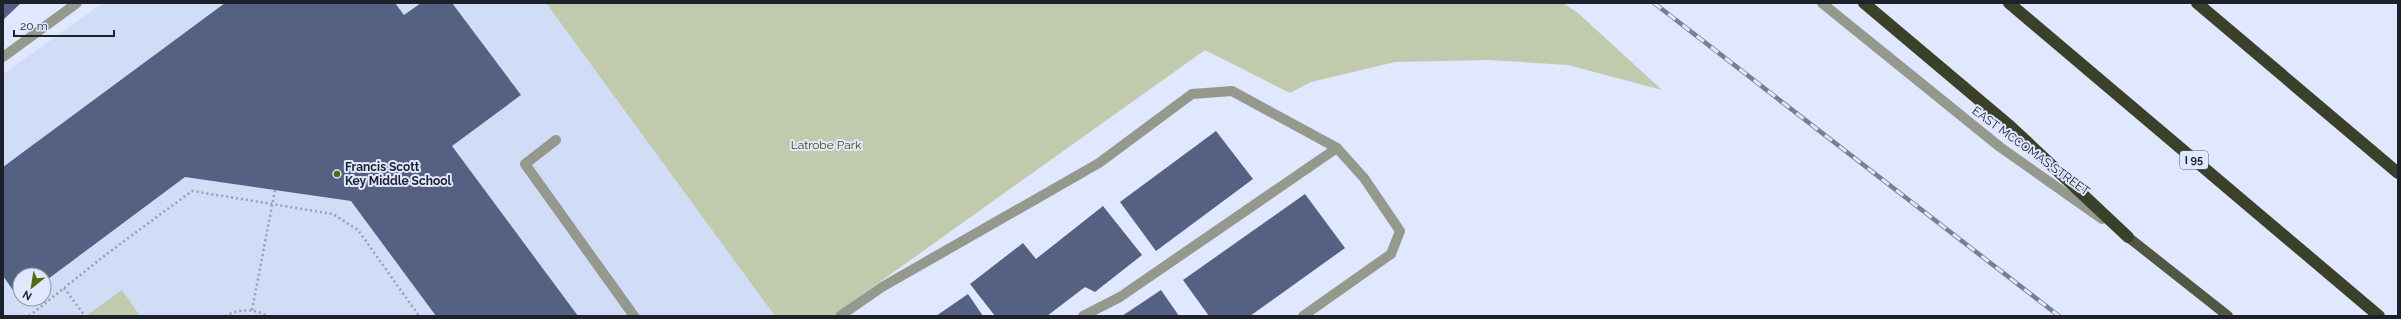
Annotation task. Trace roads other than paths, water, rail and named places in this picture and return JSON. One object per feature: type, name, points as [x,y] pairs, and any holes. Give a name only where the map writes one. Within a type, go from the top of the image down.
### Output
[{"type":"highway","points":[[1864,3],[2010,126],[2128,237]]},
{"type":"highway","name":"I 95","points":[[2009,3],[2379,316]]},
{"type":"highway","points":[[2197,3],[2398,173]]},
{"type":"main road","name":"EAST MCCOMAS STREET","points":[[2128,237],[2228,316]]},
{"type":"street","points":[[3,57],[77,3]]},
{"type":"street","name":"EAST MCCOMAS STREET","points":[[1822,3],[2000,147],[2128,237]]},
{"type":"street","points":[[840,316],[882,287],[1099,163],[1192,94],[1232,91],[1337,148],[1364,178],[1400,231],[1391,254],[1303,316]]},
{"type":"street","points":[[556,140],[525,164],[634,316]]},
{"type":"street","points":[[1083,316],[1120,297],[1337,148]]},
{"type":"railway","points":[[1654,3],[2059,316]]},
{"type":"place","name":"Francis Scott Key Middle School","points":[[337,174]]},
{"type":"park label","name":"Latrobe Park","points":[[826,145]]}]
